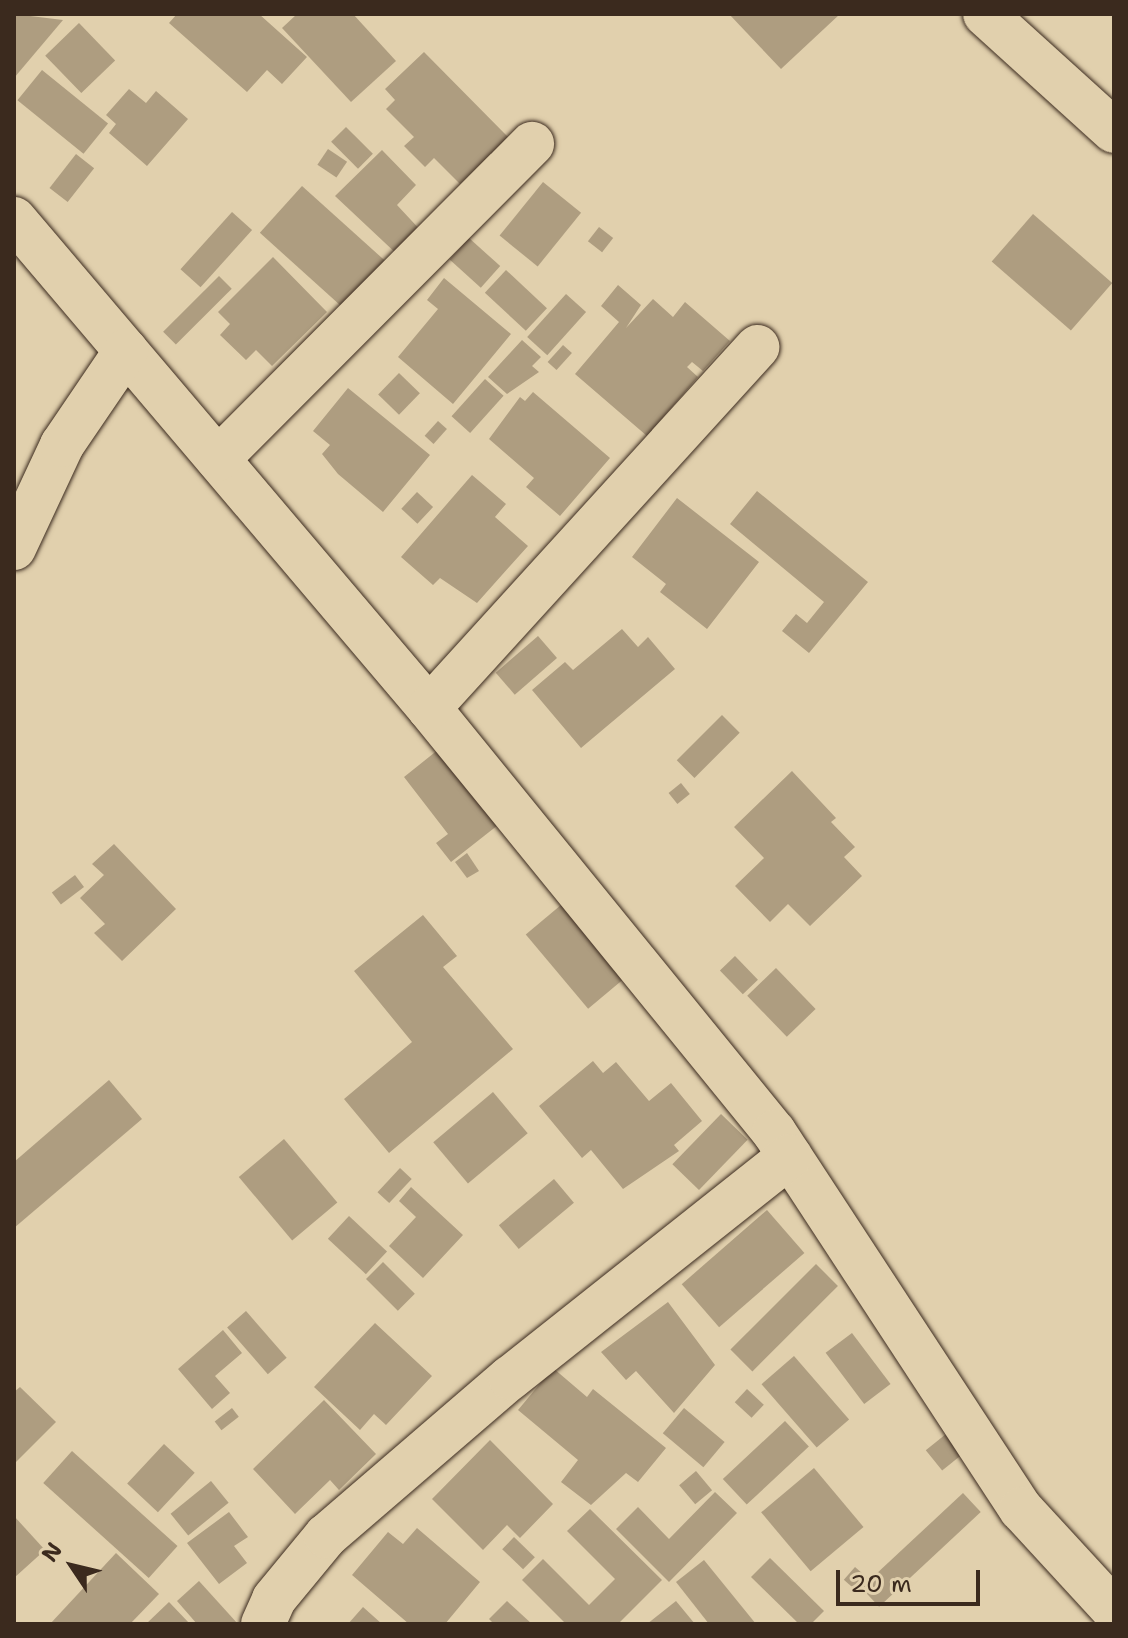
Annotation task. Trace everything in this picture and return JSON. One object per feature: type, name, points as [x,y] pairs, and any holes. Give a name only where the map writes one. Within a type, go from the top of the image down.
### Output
[{"type":"street","points":[[985,14],[1114,131]]},
{"type":"street","points":[[218,459],[532,144]]},
{"type":"street","points":[[14,219],[429,708],[790,1156],[1021,1509],[1114,1610]]},
{"type":"street","points":[[429,708],[758,347]]},
{"type":"street","points":[[14,548],[62,445],[126,351]]},
{"type":"street","points":[[263,1624],[274,1599],[326,1536],[510,1378],[790,1156]]},
{"type":"building","points":[[14,14],[63,20],[14,78]]},
{"type":"building","points":[[177,14],[259,14],[307,57],[282,84],[267,70],[247,92],[169,23]]},
{"type":"building","points":[[297,14],[353,14],[396,61],[351,102],[282,28]]},
{"type":"building","points":[[729,14],[840,14],[781,69]]},
{"type":"building","points":[[79,23],[115,60],[81,93],[45,56]]},
{"type":"building","points":[[424,52],[508,137],[460,184],[434,158],[425,167],[404,146],[414,137],[386,109],[395,100],[385,89]]},
{"type":"building","points":[[42,70],[108,123],[84,154],[17,100]]},
{"type":"building","points":[[129,89],[146,103],[156,91],[188,119],[147,166],[109,133],[116,124],[106,115]]},
{"type":"building","points":[[346,127],[373,154],[358,169],[331,142]]},
{"type":"building","points":[[328,149],[347,162],[336,178],[317,165]]},
{"type":"building","points":[[382,150],[416,185],[397,205],[424,234],[400,257],[335,196]]},
{"type":"building","points":[[76,154],[94,168],[68,202],[50,188]]},
{"type":"building","points":[[543,182],[581,213],[538,266],[500,236]]},
{"type":"building","points":[[302,186],[386,262],[344,308],[260,233]]},
{"type":"building","points":[[232,212],[252,230],[201,287],[180,269]]},
{"type":"building","points":[[1033,214],[1112,283],[1071,330],[992,262]]},
{"type":"building","points":[[599,227],[613,238],[602,252],[588,241]]},
{"type":"building","points":[[469,238],[500,266],[481,288],[450,260]]},
{"type":"building","points":[[273,257],[327,312],[272,366],[256,350],[246,360],[220,335],[230,324],[218,312]]},
{"type":"building","points":[[506,270],[547,308],[526,331],[485,293]]},
{"type":"building","points":[[219,276],[232,289],[176,345],[163,332]]},
{"type":"building","points":[[444,278],[511,334],[453,404],[398,357],[438,309],[427,300]]},
{"type":"building","points":[[618,285],[641,305],[626,328],[653,299],[673,317],[685,302],[730,341],[703,371],[692,362],[687,367],[698,377],[647,436],[575,374],[619,322],[601,306]]},
{"type":"building","points":[[566,294],[586,312],[547,355],[527,337]]},
{"type":"building","points":[[522,340],[541,357],[532,366],[539,372],[507,394],[488,377]]},
{"type":"building","points":[[563,345],[572,353],[557,370],[548,362]]},
{"type":"building","points":[[399,373],[420,393],[399,415],[378,395]]},
{"type":"building","points":[[485,379],[504,396],[470,433],[452,416]]},
{"type":"building","points":[[348,388],[430,455],[383,512],[338,474],[322,454],[330,445],[313,431]]},
{"type":"building","points":[[533,392],[610,458],[560,516],[526,487],[534,478],[489,439],[520,397],[525,401]]},
{"type":"building","points":[[438,421],[447,429],[434,444],[425,436]]},
{"type":"building","points":[[472,475],[506,504],[495,517],[528,546],[477,603],[440,578],[433,585],[401,557]]},
{"type":"building","points":[[757,491],[868,582],[809,653],[782,631],[796,614],[807,623],[824,602],[730,524]]},
{"type":"building","points":[[417,492],[433,507],[417,524],[401,509]]},
{"type":"building","points":[[677,498],[759,562],[707,629],[660,592],[666,584],[632,557]]},
{"type":"building","points":[[622,629],[638,647],[648,637],[675,669],[581,748],[532,690],[565,662],[573,670]]},
{"type":"building","points":[[538,636],[557,658],[515,695],[496,673]]},
{"type":"building","points":[[722,715],[740,733],[694,778],[677,760]]},
{"type":"building","points":[[439,749],[498,825],[451,862],[436,843],[448,834],[404,777]]},
{"type":"building","points":[[792,771],[836,818],[831,822],[855,847],[844,857],[862,876],[810,926],[788,904],[770,922],[735,886],[764,858],[734,827]]},
{"type":"building","points":[[681,783],[690,794],[677,804],[669,793]]},
{"type":"building","points":[[114,844],[176,909],[122,961],[94,933],[105,924],[80,898],[104,875],[92,864]]},
{"type":"building","points":[[467,853],[479,871],[467,878],[455,862]]},
{"type":"building","points":[[75,875],[84,887],[61,904],[52,892]]},
{"type":"building","points":[[561,905],[623,979],[588,1009],[526,935]]},
{"type":"building","points":[[423,915],[457,956],[443,967],[513,1049],[389,1153],[344,1099],[412,1042],[354,971]]},
{"type":"building","points":[[735,956],[758,980],[743,994],[720,971]]},
{"type":"building","points":[[776,968],[816,1009],[787,1037],[747,996]]},
{"type":"building","points":[[593,1061],[603,1073],[616,1062],[649,1101],[671,1083],[702,1121],[674,1145],[679,1151],[623,1189],[591,1150],[582,1158],[539,1106]]},
{"type":"building","points":[[109,1080],[142,1119],[14,1228],[14,1162]]},
{"type":"building","points":[[493,1092],[528,1133],[468,1184],[433,1142]]},
{"type":"building","points":[[721,1114],[748,1140],[699,1190],[672,1164]]},
{"type":"building","points":[[284,1139],[337,1203],[292,1241],[239,1177]]},
{"type":"building","points":[[400,1168],[412,1179],[389,1203],[377,1192]]},
{"type":"building","points":[[554,1179],[574,1203],[519,1249],[499,1225]]},
{"type":"building","points":[[411,1187],[463,1235],[423,1278],[389,1246],[416,1217],[399,1201]]},
{"type":"building","points":[[767,1210],[804,1253],[719,1327],[682,1284]]},
{"type":"building","points":[[349,1216],[387,1251],[366,1274],[328,1239]]},
{"type":"building","points":[[383,1262],[415,1294],[398,1311],[366,1279]]},
{"type":"building","points":[[816,1264],[838,1286],[752,1371],[730,1350]]},
{"type":"building","points":[[668,1302],[715,1365],[674,1413],[636,1371],[626,1380],[601,1352]]},
{"type":"building","points":[[246,1311],[287,1358],[268,1374],[227,1327]]},
{"type":"building","points":[[375,1323],[432,1376],[386,1425],[374,1414],[360,1430],[314,1387]]},
{"type":"building","points":[[223,1330],[242,1353],[215,1376],[230,1393],[212,1409],[178,1369]]},
{"type":"building","points":[[852,1333],[891,1384],[864,1404],[826,1353]]},
{"type":"building","points":[[794,1356],[849,1419],[817,1448],[762,1384]]},
{"type":"building","points":[[553,1368],[587,1397],[593,1389],[666,1448],[638,1482],[626,1473],[591,1505],[561,1482],[578,1460],[518,1410]]},
{"type":"building","points":[[20,1387],[56,1422],[14,1464],[14,1392]]},
{"type":"building","points":[[747,1389],[764,1405],[752,1418],[735,1402]]},
{"type":"building","points":[[324,1400],[376,1454],[339,1490],[330,1480],[295,1514],[253,1469]]},
{"type":"building","points":[[232,1408],[239,1417],[221,1430],[215,1422]]},
{"type":"building","points":[[684,1408],[725,1442],[703,1467],[663,1433]]},
{"type":"building","points":[[785,1421],[809,1447],[747,1505],[723,1479]]},
{"type":"building","points":[[946,1434],[962,1454],[942,1471],[926,1450]]},
{"type":"building","points":[[490,1440],[553,1504],[520,1538],[507,1525],[483,1550],[432,1499]]},
{"type":"building","points":[[164,1444],[195,1473],[158,1512],[127,1483]]},
{"type":"building","points":[[72,1451],[178,1546],[149,1578],[43,1483]]},
{"type":"building","points":[[814,1468],[863,1527],[811,1571],[761,1512]]},
{"type":"building","points":[[696,1471],[712,1490],[695,1504],[679,1485]]},
{"type":"building","points":[[211,1481],[229,1503],[188,1535],[171,1514]]},
{"type":"building","points":[[715,1492],[737,1513],[669,1582],[616,1529],[638,1507],[669,1539]]},
{"type":"building","points":[[963,1493],[981,1512],[879,1607],[861,1588]]},
{"type":"building","points":[[590,1509],[662,1580],[618,1624],[566,1624],[522,1580],[543,1559],[589,1605],[615,1579],[567,1531]]},
{"type":"building","points":[[229,1512],[248,1537],[234,1546],[247,1563],[219,1584],[187,1543]]},
{"type":"building","points":[[14,1516],[45,1550],[14,1578]]},
{"type":"building","points":[[417,1528],[480,1582],[445,1624],[409,1624],[352,1575],[388,1532],[403,1544]]},
{"type":"building","points":[[514,1537],[535,1557],[523,1569],[502,1549]]},
{"type":"building","points":[[116,1553],[159,1594],[130,1624],[50,1624]]},
{"type":"building","points":[[770,1558],[824,1611],[811,1624],[799,1624],[751,1577]]},
{"type":"building","points":[[704,1560],[756,1624],[709,1624],[676,1582]]},
{"type":"building","points":[[855,1567],[869,1579],[857,1592],[844,1580]]},
{"type":"building","points":[[199,1581],[238,1624],[197,1624],[177,1601]]},
{"type":"building","points":[[507,1601],[532,1624],[494,1624],[489,1619]]},
{"type":"building","points":[[676,1601],[695,1624],[647,1624]]},
{"type":"building","points":[[169,1602],[190,1624],[146,1624]]},
{"type":"building","points":[[363,1607],[382,1624],[348,1624]]}]
